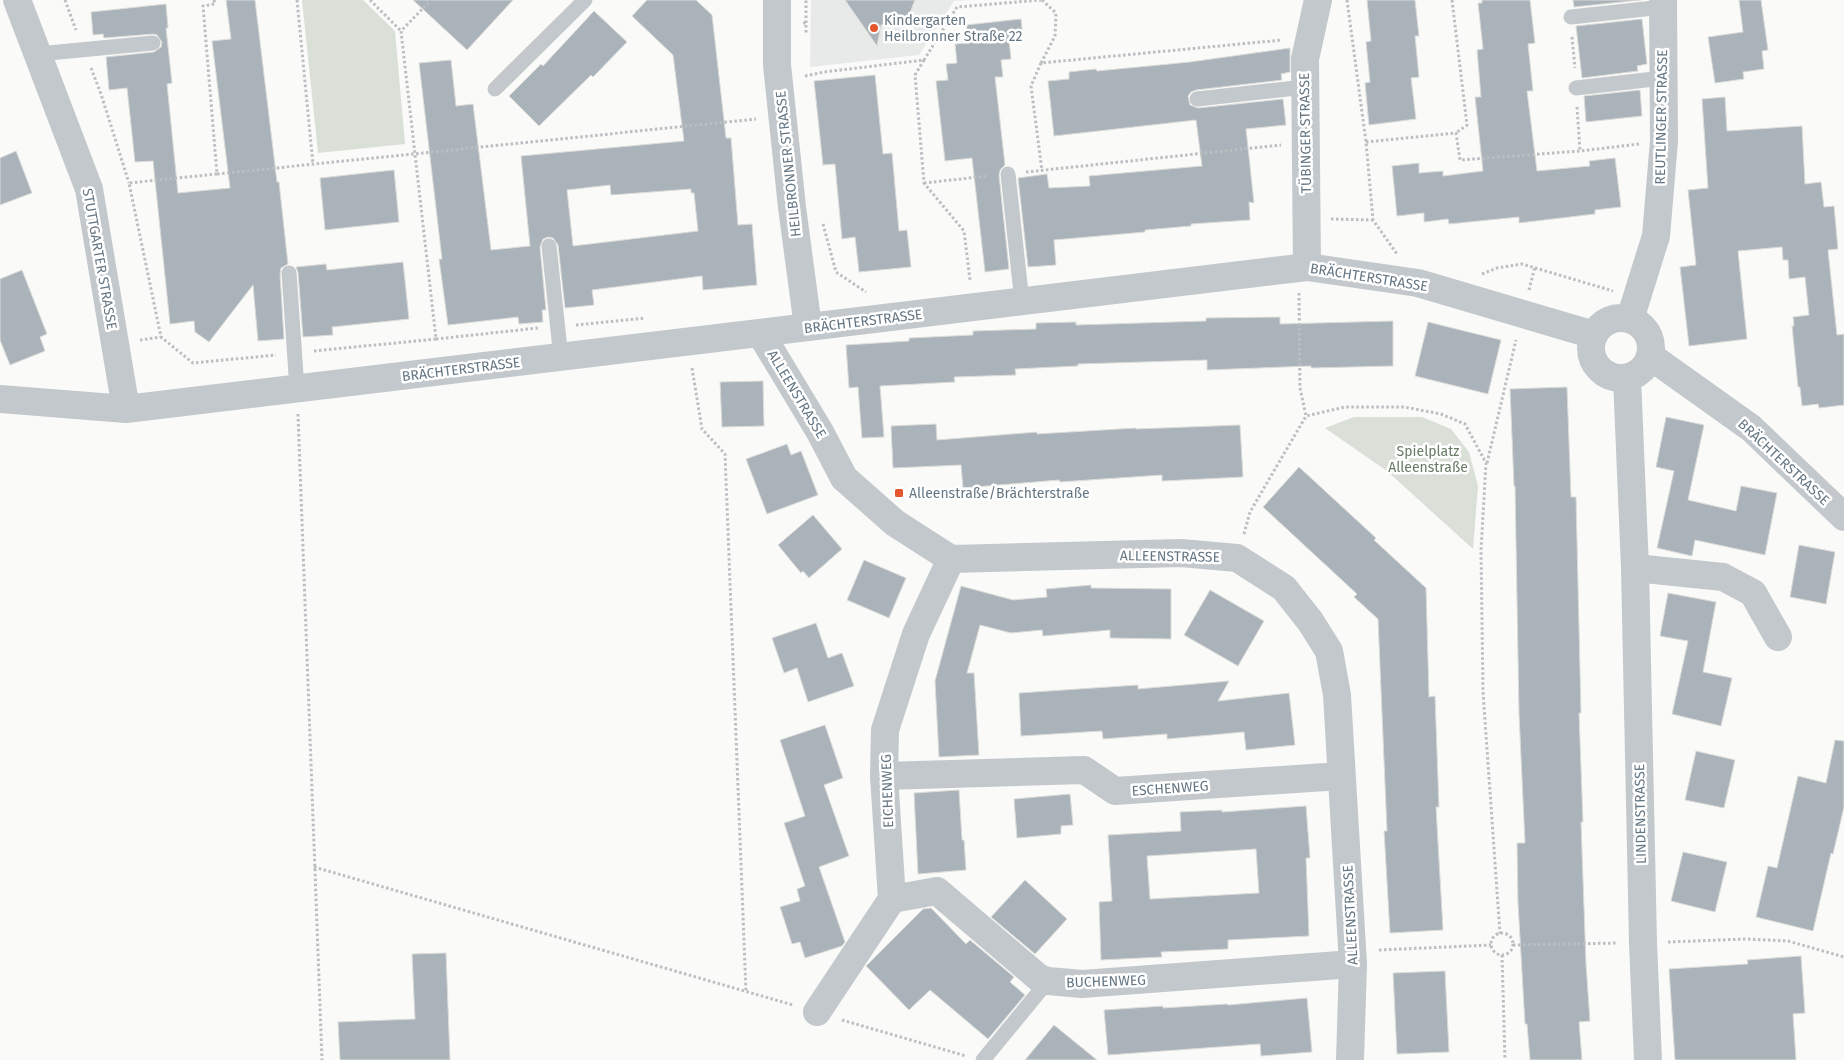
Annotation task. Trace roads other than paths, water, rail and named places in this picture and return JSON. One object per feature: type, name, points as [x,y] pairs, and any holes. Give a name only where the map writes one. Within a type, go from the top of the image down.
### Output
[{"type":"street","name":"STUTTGARTER STRASSE","points":[[17,0],[89,189],[126,409]]},
{"type":"street","name":"HEILBRONNER STRASSE","points":[[777,0],[777,65],[792,207],[808,328]]},
{"type":"street","name":"TÜBINGER STRASSE","points":[[1307,267],[1304,59],[1318,0]]},
{"type":"street","name":"REUTLINGER STRASSE","points":[[1634,309],[1656,236],[1664,141],[1663,4]]},
{"type":"street","name":"BRÄCHTERSTRASSE","points":[[0,399],[126,409],[688,343],[1307,267],[1418,283],[1594,335]]},
{"type":"street","points":[[1634,309],[1639,324],[1650,338],[1650,356],[1642,370],[1626,378],[1617,378],[1600,370],[1595,363],[1592,354],[1594,335],[1599,328],[1634,309]]},
{"type":"street","name":"ALLEENSTRASSE","points":[[761,334],[820,432],[844,478],[895,523],[950,559],[1181,553],[1237,558],[1284,588],[1310,621],[1329,651],[1336,695],[1353,958],[1350,1060]]},
{"type":"street","name":"BRÄCHTERSTRASSE","points":[[1650,356],[1751,428],[1844,517]]},
{"type":"street","name":"LINDENSTRASSE","points":[[1626,378],[1635,568],[1643,942],[1648,1060]]},
{"type":"street","name":"EICHENWEG","points":[[892,899],[884,776],[885,730],[916,634],[950,559]]},
{"type":"street","points":[[1635,568],[1723,577],[1753,594],[1778,637]]},
{"type":"street","name":"ESCHENWEG","points":[[884,776],[1084,770],[1115,791],[1341,776]]},
{"type":"street","name":"BUCHENWEG","points":[[892,899],[937,891],[1040,978],[1048,981],[1082,984],[1353,958]]},
{"type":"street","points":[[817,1012],[892,899]]},
{"type":"lane","points":[[495,89],[585,0]]},
{"type":"lane","points":[[1571,17],[1663,4]]},
{"type":"lane","points":[[38,54],[153,43]]},
{"type":"lane","points":[[1576,88],[1663,78]]},
{"type":"lane","points":[[1196,99],[1305,87]]},
{"type":"lane","points":[[1008,174],[1022,302]]},
{"type":"lane","points":[[549,246],[561,358]]},
{"type":"lane","points":[[289,273],[297,389]]},
{"type":"lane","points":[[977,1059],[1048,981]]},
{"type":"place","name":"Kindergarten Heilbronner Straße 22","points":[[874,28]]},
{"type":"place","name":"Alleenstraße/Brächterstraße","points":[[899,493]]},
{"type":"park label","name":"Spielplatz Alleenstraße","points":[[1428,460]]}]
